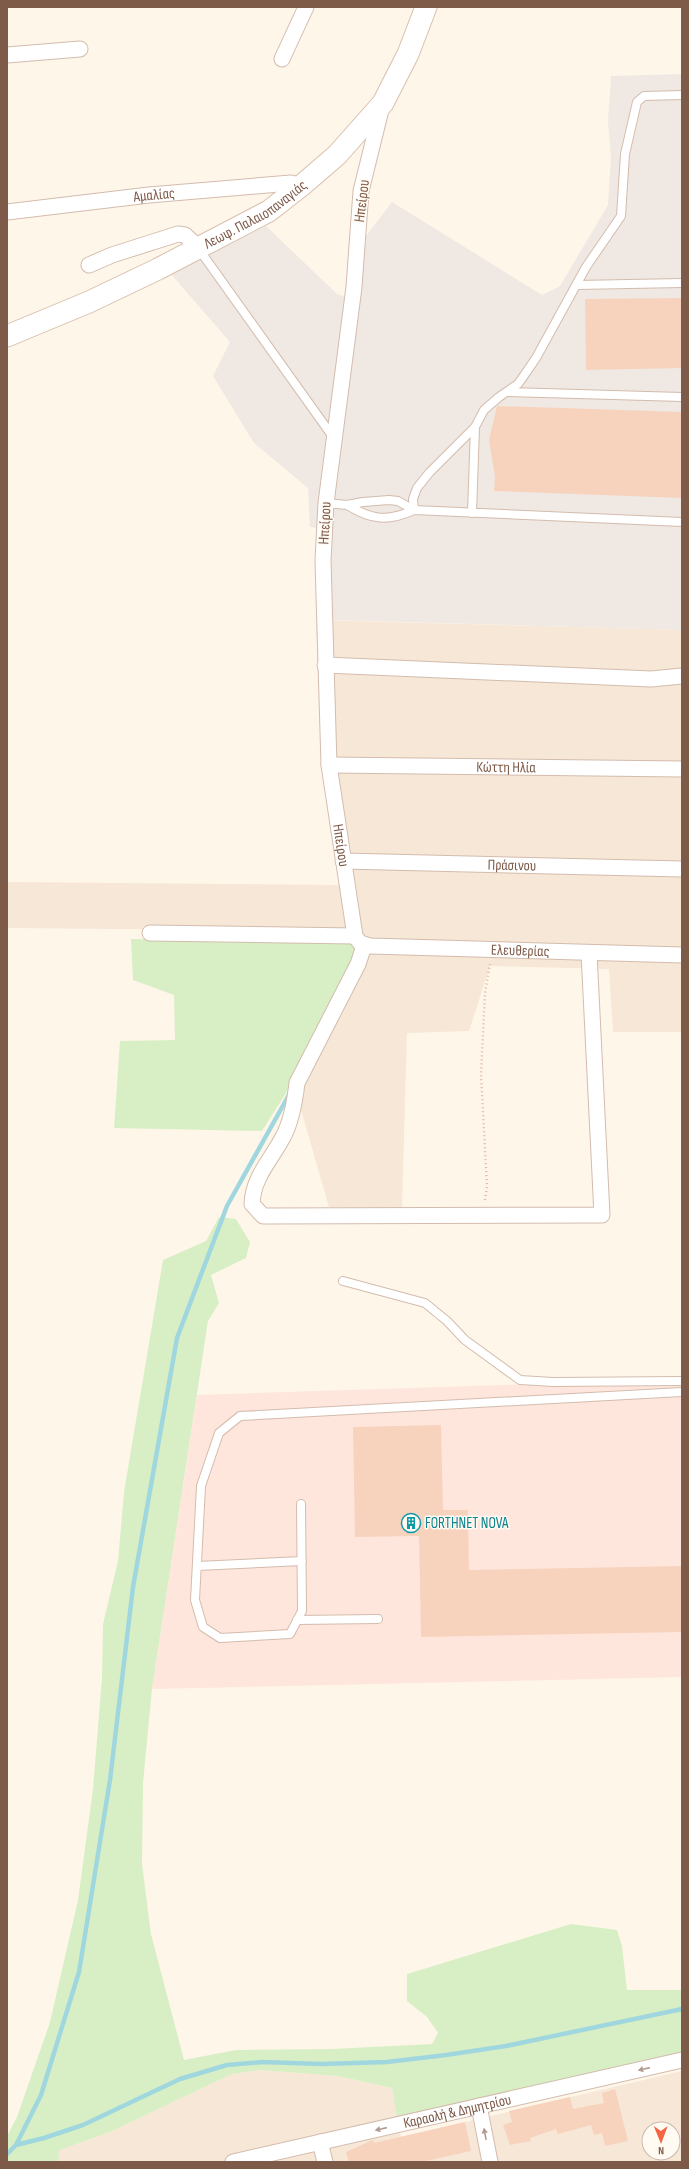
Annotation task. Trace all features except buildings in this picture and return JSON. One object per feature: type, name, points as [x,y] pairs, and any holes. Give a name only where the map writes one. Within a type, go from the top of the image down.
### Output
[{"type":"street","points":[[282,59],[306,7]]},
{"type":"street","name":"Λεωφ. Παλαιοπαναγιάς","points":[[7,336],[89,302],[269,211],[301,186],[337,155],[383,103],[408,54],[426,7]]},
{"type":"street","points":[[7,55],[80,49]]},
{"type":"street","name":"Ηπείρου","points":[[360,942],[342,860],[329,765],[323,561],[326,503],[333,437],[354,287],[361,191],[383,103]]},
{"type":"street","name":"Αμαλίας","points":[[7,212],[150,195],[291,183],[301,186]]},
{"type":"street","points":[[89,265],[112,255],[178,234],[185,235],[198,247]]},
{"type":"street","points":[[325,665],[644,678],[682,676]]},
{"type":"street","name":"Κώττη Ηλία","points":[[329,765],[482,768],[682,769]]},
{"type":"street","name":"Πράσινου","points":[[342,860],[682,869]]},
{"type":"street","name":"Ελευθερίας","points":[[150,934],[360,942],[492,950],[682,955]]},
{"type":"street","points":[[360,942],[358,964],[297,1082],[294,1104],[284,1136],[258,1176],[253,1192],[252,1204],[263,1216],[602,1215],[589,953]]},
{"type":"street","name":"Καραολή & Δημητρίου","points":[[233,2162],[682,2060]]},
{"type":"street","points":[[479,2106],[490,2162]]},
{"type":"street","points":[[320,2142],[325,2162]]},
{"type":"lane","points":[[414,510],[413,499],[417,488],[429,473],[475,427],[484,410],[518,384],[536,358],[586,268],[621,216],[625,154],[637,102],[644,96],[682,95]]},
{"type":"lane","points":[[198,247],[333,437]]},
{"type":"lane","points":[[577,285],[682,283]]},
{"type":"lane","points":[[508,392],[682,397]]},
{"type":"lane","points":[[472,513],[475,427]]},
{"type":"lane","points":[[326,503],[347,505],[389,500],[398,502],[414,510],[682,522]]},
{"type":"lane","points":[[347,505],[363,515],[376,518],[396,518],[414,510]]},
{"type":"lane","points":[[343,1281],[425,1303],[448,1321],[465,1340],[520,1380],[553,1382],[682,1381]]},
{"type":"lane","points":[[301,1504],[302,1611],[290,1634],[220,1638],[203,1627],[195,1600],[201,1486],[219,1433],[240,1416],[682,1392]]},
{"type":"lane","points":[[197,1566],[302,1561]]},
{"type":"lane","points":[[297,1620],[378,1619]]},
{"type":"path","points":[[483,1215],[487,1187],[481,1074],[485,993],[492,950]]},
{"type":"shaded area","points":[[682,74],[682,630],[331,620],[329,530],[310,527],[308,488],[254,443],[213,376],[230,342],[170,273],[266,226],[337,294],[356,300],[363,240],[392,202],[542,295],[560,286],[608,205],[611,156],[608,122],[611,76]]},
{"type":"shaded area","points":[[316,620],[682,630],[682,1032],[613,1032],[609,969],[490,966],[469,1031],[407,1033],[402,1208],[329,1207],[293,1082],[345,931],[7,928],[7,882],[341,885],[321,749]]},
{"type":"shaded area","points":[[682,1379],[682,1677],[152,1689],[197,1395]]},
{"type":"shaded area","points":[[259,2070],[337,2076],[392,2088],[401,2137],[682,2071],[682,2162],[58,2162],[60,2150],[110,2132],[232,2074]]},
{"type":"green space","points":[[131,939],[350,941],[359,958],[293,1082],[262,1131],[114,1128],[120,1041],[175,1040],[174,995],[133,980]]},
{"type":"green space","points":[[219,1217],[236,1219],[250,1242],[246,1258],[211,1275],[219,1303],[208,1321],[152,1689],[143,1783],[142,1864],[151,1934],[184,2060],[236,2050],[332,2049],[432,2044],[438,2033],[427,2017],[407,2001],[407,1974],[571,1924],[617,1930],[622,1946],[627,1990],[682,1990],[682,2056],[397,2118],[392,2088],[337,2076],[259,2070],[232,2074],[110,2132],[60,2150],[58,2162],[7,2162],[7,2136],[17,2117],[50,2022],[78,1900],[93,1789],[102,1678],[103,1624],[118,1561],[124,1492],[163,1260],[206,1241]]},
{"type":"waterway","points":[[7,2154],[16,2145],[41,2095],[79,1972],[110,1780],[133,1587],[177,1338],[227,1206],[290,1093]]},
{"type":"waterway","points":[[16,2145],[44,2138],[83,2125],[180,2079],[227,2065],[263,2062],[321,2064],[387,2062],[446,2055],[506,2046],[682,2009]]},
{"type":"place","name":"FORTHNET NOVA","points":[[411,1523]]}]
